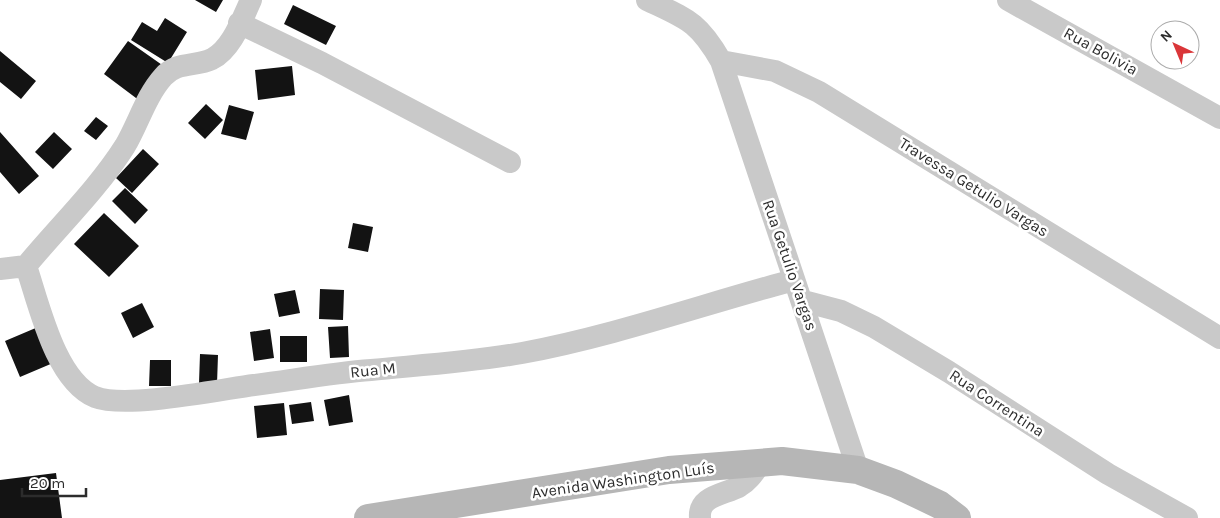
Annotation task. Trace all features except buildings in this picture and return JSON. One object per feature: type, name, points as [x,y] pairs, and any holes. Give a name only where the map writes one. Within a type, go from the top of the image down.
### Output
[{"type":"main road","name":"Avenida Washington Luís","points":[[368,518],[669,470],[782,461],[858,470],[896,484],[940,505],[957,518]]},
{"type":"street","points":[[0,269],[26,266],[103,176],[125,146],[162,78],[171,68],[211,60],[221,52],[251,0]]},
{"type":"street","name":"Rua Getulio Vargas","points":[[648,0],[692,22],[708,40],[721,61],[794,280],[803,301],[858,470]]},
{"type":"street","name":"Rua Bolivia","points":[[1008,0],[1220,118]]},
{"type":"street","points":[[239,23],[322,63],[510,162]]},
{"type":"street","name":"Travessa Getulio Vargas","points":[[721,61],[775,71],[819,92],[1219,338]]},
{"type":"street","name":"Rua M","points":[[26,266],[49,334],[65,370],[79,385],[94,396],[114,402],[174,396],[369,370],[462,363],[525,353],[618,330],[794,280]]},
{"type":"street","name":"Rua Correntina","points":[[803,301],[841,311],[874,327],[949,372],[1108,474],[1187,518]]},
{"type":"street","points":[[700,518],[699,513],[706,502],[711,498],[740,487],[754,474],[761,463]]}]
